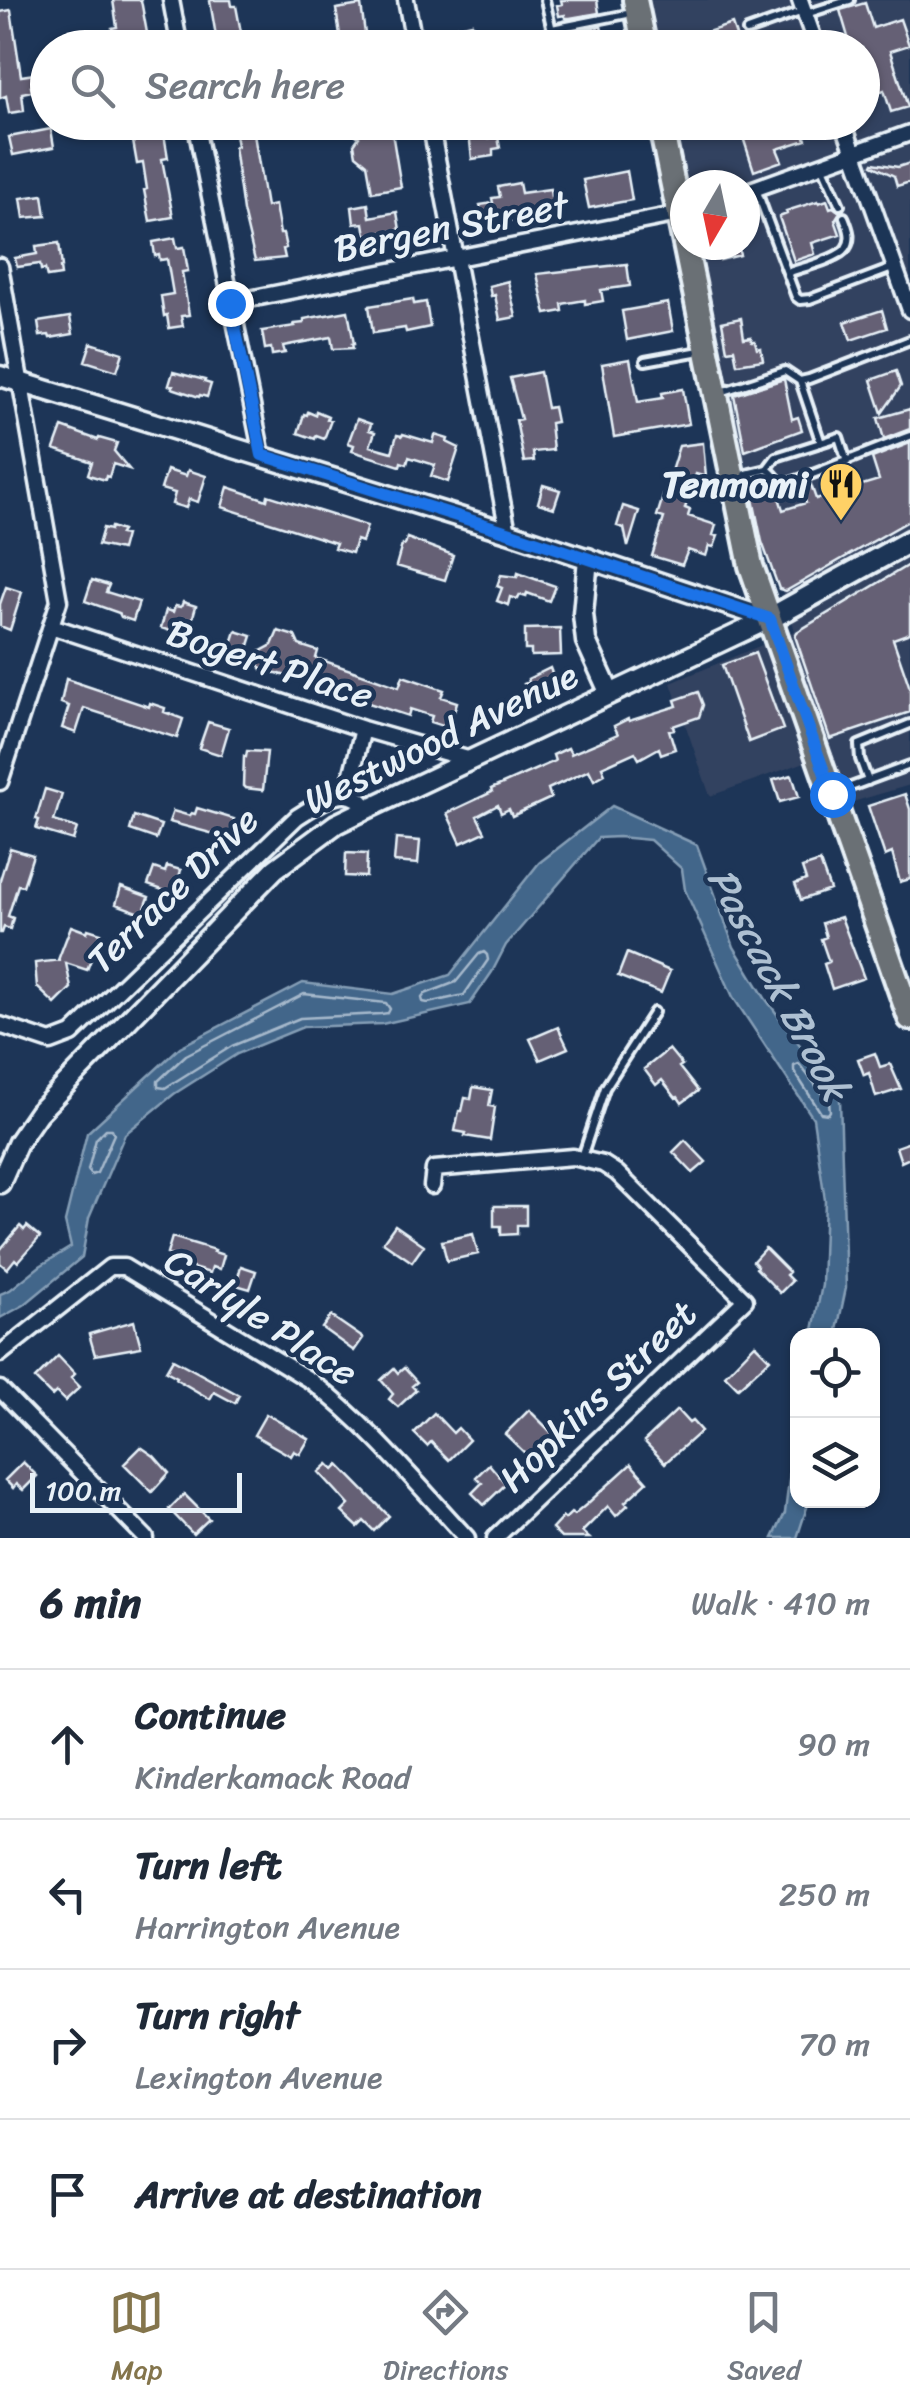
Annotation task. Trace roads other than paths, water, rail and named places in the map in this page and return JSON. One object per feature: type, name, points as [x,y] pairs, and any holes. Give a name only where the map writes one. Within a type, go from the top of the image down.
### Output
[{"type":"main road","points":[[664,140],[671,170]]},
{"type":"main road","points":[[690,260],[746,548],[832,794],[902,972],[910,1018]]},
{"type":"main road","name":"Westwood Avenue","points":[[770,619],[910,541]]},
{"type":"street","points":[[171,0],[177,30]]},
{"type":"street","points":[[406,0],[412,30]]},
{"type":"street","points":[[760,186],[910,133]]},
{"type":"street","points":[[198,140],[262,455]]},
{"type":"street","points":[[433,140],[508,532]]},
{"type":"street","points":[[849,140],[894,267],[906,286],[910,310]]},
{"type":"street","name":"Bergen Street","points":[[230,303],[670,216]]},
{"type":"street","points":[[0,266],[59,602],[0,782]]},
{"type":"street","points":[[0,376],[508,532],[770,619]]},
{"type":"street","points":[[588,558],[583,614],[586,641],[610,694]]},
{"type":"street","name":"Westwood Avenue","points":[[0,1182],[18,1142],[38,1113],[250,892],[302,847],[336,824],[770,619]]},
{"type":"street","name":"Bogert Place","points":[[50,626],[363,729],[471,760]]},
{"type":"street","points":[[363,729],[346,793],[356,795],[367,809]]},
{"type":"street","name":"Terrace Drive","points":[[0,1026],[51,1042],[72,1034],[297,816],[346,793]]},
{"type":"street","points":[[432,1186],[434,1169],[581,1158]]},
{"type":"street","name":"Hopkins Street","points":[[495,1538],[745,1300],[617,1173],[581,1158]]},
{"type":"street","name":"Carlyle Place","points":[[0,1354],[110,1266],[124,1267],[338,1401],[467,1538]]},
{"type":"street","points":[[0,1388],[146,1538]]},
{"type":"lane","points":[[546,0],[552,29],[637,6]]},
{"type":"lane","points":[[749,30],[803,8],[850,0]]},
{"type":"lane","points":[[822,164],[840,205]]},
{"type":"lane","points":[[760,212],[800,300],[894,267]]},
{"type":"lane","points":[[787,273],[839,254],[847,247],[850,235],[844,217]]},
{"type":"lane","points":[[715,394],[784,370],[800,380],[809,379],[910,340]]},
{"type":"lane","points":[[645,361],[706,350]]},
{"type":"lane","points":[[800,380],[821,443]]},
{"type":"lane","points":[[767,469],[782,485],[910,436]]},
{"type":"lane","points":[[732,478],[767,469],[776,457],[839,438],[848,462]]},
{"type":"lane","points":[[868,781],[860,745],[910,724]]},
{"type":"lane","points":[[832,794],[910,766]]},
{"type":"lane","points":[[581,1158],[605,1088],[654,1012]]},
{"type":"water","name":"Pascack Brook","points":[[612,806],[697,845],[734,947],[765,998],[840,1099],[846,1288],[837,1328],[813,1328],[822,1285],[825,1200],[813,1118],[733,997],[685,890],[682,869],[650,840],[618,837],[598,838],[506,945],[470,1004],[382,1024],[303,1027],[237,1054],[174,1094],[125,1134],[89,1218],[82,1257],[24,1305],[0,1318],[0,1294],[71,1247],[65,1222],[87,1133],[180,1047],[303,983],[393,994],[450,975],[539,863]]},
{"type":"water","points":[[790,1471],[790,1508],[807,1508],[797,1538],[773,1538],[785,1513]]},
{"type":"place","name":"Tenmomi","points":[[841,522]]}]
